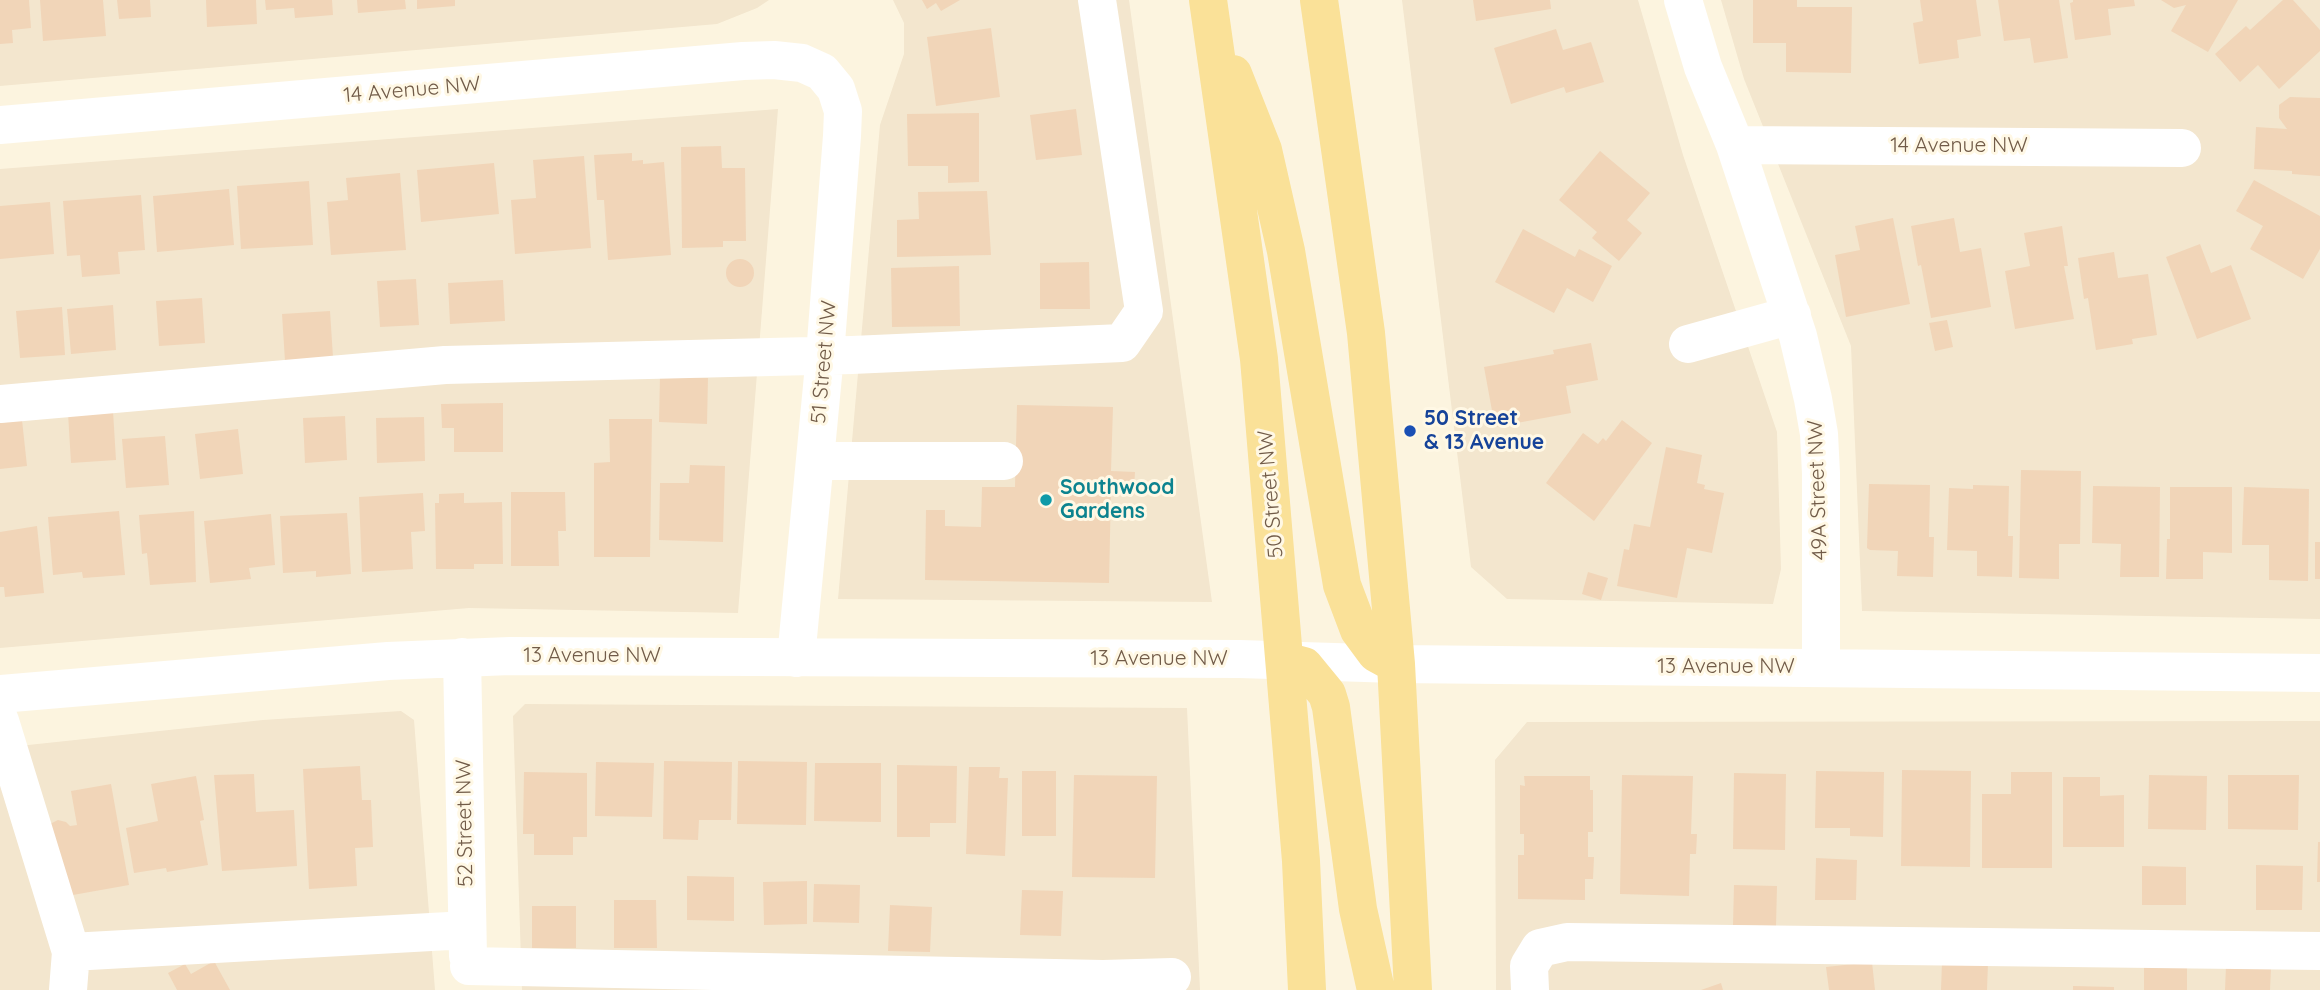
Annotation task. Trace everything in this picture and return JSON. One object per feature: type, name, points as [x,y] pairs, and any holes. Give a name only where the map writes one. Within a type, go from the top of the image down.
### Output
[{"type":"main road","points":[[1320,0],[1366,332],[1396,664],[1413,990]]},
{"type":"main road","points":[[1209,8],[1263,150],[1286,251],[1342,585],[1359,630],[1376,653],[1396,664]]},
{"type":"main road","name":"50 Street NW","points":[[1209,8],[1259,359],[1301,862],[1307,990]]},
{"type":"main road","points":[[1285,661],[1304,666],[1327,694],[1331,707],[1358,909],[1376,990]]},
{"type":"street","points":[[0,404],[445,365],[1122,344],[1144,311],[1097,0]]},
{"type":"street","name":"49A Street NW","points":[[1683,0],[1703,67],[1735,145],[1805,360],[1819,434],[1821,668]]},
{"type":"street","name":"14 Avenue NW","points":[[0,125],[743,61],[802,63],[821,72]]},
{"type":"street","name":"51 Street NW","points":[[796,658],[816,461],[843,111],[836,89],[821,72]]},
{"type":"street","name":"14 Avenue NW","points":[[1735,145],[2182,148]]},
{"type":"street","points":[[1688,344],[1791,315]]},
{"type":"street","points":[[816,461],[1004,461]]},
{"type":"street","name":"13 Avenue NW","points":[[0,694],[462,657],[1285,661],[2320,673]]},
{"type":"street","name":"52 Street NW","points":[[462,657],[469,962]]},
{"type":"street","points":[[0,721],[71,951],[68,990]]},
{"type":"street","points":[[1530,990],[1530,966],[1540,948],[1567,942],[2320,951]]},
{"type":"street","points":[[71,951],[1089,978],[1172,977]]},
{"type":"shaded area","points":[[0,0],[769,0],[757,8],[717,24],[0,86]]},
{"type":"shaded area","points":[[893,0],[1129,0],[1212,602],[838,599],[880,125],[904,54],[904,23]]},
{"type":"shaded area","points":[[1402,0],[1638,0],[1683,155],[1777,432],[1781,569],[1773,604],[1507,599],[1471,567]]},
{"type":"shaded area","points":[[1721,0],[2320,0],[2320,619],[1862,611],[1851,346],[1744,79]]},
{"type":"shaded area","points":[[778,109],[738,613],[469,608],[0,648],[0,169]]},
{"type":"shaded area","points":[[525,704],[1187,708],[1200,990],[522,990],[513,716]]},
{"type":"shaded area","points":[[401,711],[414,720],[435,990],[0,990],[0,748],[263,720]]},
{"type":"shaded area","points":[[2320,721],[2320,990],[1496,990],[1495,760],[1527,722]]},
{"type":"building","points":[[0,0],[29,0],[31,28],[12,30],[13,43],[0,44]]},
{"type":"building","points":[[40,0],[103,0],[106,36],[43,41]]},
{"type":"building","points":[[117,0],[150,0],[151,17],[119,19]]},
{"type":"building","points":[[206,0],[256,0],[257,24],[207,27]]},
{"type":"building","points":[[265,0],[332,0],[333,15],[295,18],[294,8],[266,10]]},
{"type":"building","points":[[357,0],[405,0],[406,9],[358,13]]},
{"type":"building","points":[[417,0],[455,0],[455,6],[417,9]]},
{"type":"building","points":[[922,0],[960,0],[941,11],[936,3],[927,9]]},
{"type":"building","points":[[1473,0],[1550,0],[1551,9],[1476,21]]},
{"type":"building","points":[[1753,0],[1797,0],[1797,7],[1852,7],[1851,73],[1786,72],[1786,43],[1753,43]]},
{"type":"building","points":[[1920,0],[1976,0],[1981,36],[1957,40],[1959,58],[1919,64],[1913,23],[1923,21]]},
{"type":"building","points":[[1998,0],[2059,0],[2068,58],[2034,63],[2030,38],[2004,41]]},
{"type":"building","points":[[2073,0],[2134,0],[2135,6],[2108,9],[2111,35],[2075,40],[2070,3]]},
{"type":"building","points":[[2161,0],[2238,0],[2208,52],[2171,31],[2186,5],[2174,8]]},
{"type":"building","points":[[2283,0],[2293,0],[2320,30],[2320,51],[2279,89],[2258,65],[2240,82],[2215,54],[2246,26],[2250,30]]},
{"type":"building","points":[[991,28],[1000,97],[936,106],[927,37]]},
{"type":"building","points":[[1556,29],[1563,50],[1591,42],[1604,82],[1566,93],[1564,87],[1511,104],[1494,48]]},
{"type":"building","points":[[2290,97],[2320,98],[2320,176],[2254,169],[2256,127],[2287,129],[2279,118],[2279,105]]},
{"type":"building","points":[[1076,109],[1082,155],[1036,160],[1030,115]]},
{"type":"building","points":[[979,113],[979,182],[948,183],[948,166],[908,166],[907,114]]},
{"type":"building","points":[[721,146],[722,168],[745,168],[746,241],[723,241],[723,247],[682,248],[681,147]]},
{"type":"building","points":[[1600,151],[1650,193],[1627,220],[1642,233],[1619,261],[1592,238],[1597,232],[1559,200]]},
{"type":"building","points":[[632,153],[632,161],[643,160],[643,164],[664,162],[671,255],[608,260],[604,200],[597,200],[594,155]]},
{"type":"building","points":[[584,156],[591,248],[515,254],[511,200],[536,198],[533,160]]},
{"type":"building","points":[[494,163],[499,214],[421,222],[417,170]]},
{"type":"building","points":[[400,173],[406,250],[331,255],[327,202],[348,200],[346,178]]},
{"type":"building","points":[[2254,180],[2320,216],[2320,249],[2303,279],[2250,249],[2263,226],[2236,211]]},
{"type":"building","points":[[309,181],[313,245],[241,249],[237,186]]},
{"type":"building","points":[[229,189],[234,245],[157,252],[153,196]]},
{"type":"building","points":[[987,191],[991,255],[897,257],[897,220],[919,219],[918,192]]},
{"type":"building","points":[[141,195],[145,250],[118,252],[120,274],[82,277],[80,255],[67,256],[63,201]]},
{"type":"building","points":[[50,202],[54,254],[0,259],[0,206]]},
{"type":"building","points":[[1893,218],[1910,304],[1846,317],[1835,255],[1860,250],[1855,226]]},
{"type":"building","points":[[1954,218],[1960,252],[1981,248],[1991,307],[1931,318],[1911,226]]},
{"type":"building","points":[[2062,226],[2068,266],[2064,266],[2074,319],[2015,329],[2005,271],[2030,266],[2024,233]]},
{"type":"building","points":[[1523,229],[1575,257],[1579,249],[1612,266],[1593,302],[1567,288],[1554,313],[1495,282]]},
{"type":"building","points":[[2200,244],[2211,273],[2231,265],[2251,319],[2197,339],[2166,257]]},
{"type":"building","points":[[2114,252],[2118,278],[2148,274],[2157,335],[2132,339],[2133,344],[2096,350],[2088,298],[2084,299],[2078,258]]},
{"type":"building","points":[[740,259],[750,263],[754,273],[750,283],[740,287],[730,283],[726,273],[730,263]]},
{"type":"building","points":[[1089,262],[1090,309],[1040,309],[1040,263]]},
{"type":"building","points":[[959,266],[960,326],[892,327],[891,268]]},
{"type":"building","points":[[416,279],[419,325],[380,327],[377,281]]},
{"type":"building","points":[[503,280],[505,321],[450,324],[448,283]]},
{"type":"building","points":[[202,298],[205,343],[159,346],[156,301]]},
{"type":"building","points":[[113,305],[116,350],[71,354],[67,309]]},
{"type":"building","points":[[62,307],[65,355],[20,358],[16,311]]},
{"type":"building","points":[[330,311],[333,357],[285,361],[282,314]]},
{"type":"building","points":[[1947,320],[1953,347],[1935,351],[1929,323]]},
{"type":"building","points":[[1591,343],[1598,380],[1566,386],[1571,413],[1495,427],[1484,367],[1554,354],[1553,350]]},
{"type":"building","points":[[660,376],[708,378],[707,424],[659,422]]},
{"type":"building","points":[[503,403],[503,452],[454,452],[454,428],[442,428],[441,404]]},
{"type":"building","name":"Southwood Gardens","points":[[1017,405],[1113,407],[1111,471],[1135,472],[1134,489],[1111,489],[1109,583],[925,580],[926,510],[945,510],[945,526],[981,527],[982,487],[1015,487]]},
{"type":"building","points":[[113,411],[116,460],[71,463],[68,413]]},
{"type":"building","points":[[345,416],[347,460],[305,463],[303,418]]},
{"type":"building","points":[[424,417],[425,461],[377,463],[376,418]]},
{"type":"building","points":[[609,419],[652,419],[650,557],[594,557],[594,463],[610,462]]},
{"type":"building","points":[[22,420],[27,466],[0,469],[0,423]]},
{"type":"building","points":[[1622,420],[1652,443],[1594,521],[1546,483],[1583,433],[1598,444],[1603,438],[1606,441]]},
{"type":"building","points":[[238,429],[243,474],[200,479],[195,434]]},
{"type":"building","points":[[165,436],[169,485],[126,488],[122,439]]},
{"type":"building","points":[[1666,447],[1702,455],[1697,483],[1705,485],[1704,489],[1724,493],[1712,553],[1687,548],[1677,598],[1617,586],[1624,549],[1629,550],[1634,524],[1650,527]]},
{"type":"building","points":[[690,465],[725,466],[723,542],[659,540],[660,483],[689,483]]},
{"type":"building","points":[[2021,470],[2081,471],[2080,544],[2059,544],[2059,579],[2019,578]]},
{"type":"building","points":[[1869,484],[1930,485],[1929,537],[1934,537],[1933,577],[1897,576],[1898,551],[1867,548]]},
{"type":"building","points":[[1973,485],[2009,486],[2008,536],[2013,536],[2012,577],[1977,576],[1977,551],[1947,550],[1949,488],[1973,489]]},
{"type":"building","points":[[2093,486],[2160,487],[2159,577],[2120,577],[2121,544],[2092,543]]},
{"type":"building","points":[[2170,487],[2232,487],[2232,553],[2203,552],[2203,579],[2166,579],[2167,539],[2170,539]]},
{"type":"building","points":[[2244,487],[2309,489],[2308,581],[2269,580],[2269,545],[2242,545]]},
{"type":"building","points":[[511,492],[565,492],[566,531],[558,531],[559,566],[511,566]]},
{"type":"building","points":[[423,493],[425,531],[411,532],[413,569],[362,572],[359,497]]},
{"type":"building","points":[[464,493],[464,503],[502,502],[503,564],[474,564],[474,569],[436,569],[435,503],[439,503],[439,494]]},
{"type":"building","points":[[119,511],[125,575],[83,578],[82,572],[53,575],[48,517]]},
{"type":"building","points":[[194,511],[196,582],[150,585],[147,553],[142,554],[139,515]]},
{"type":"building","points":[[347,513],[351,574],[316,577],[316,571],[283,573],[280,516]]},
{"type":"building","points":[[271,514],[275,565],[249,568],[251,579],[210,583],[204,521]]},
{"type":"building","points":[[37,526],[44,593],[5,597],[4,587],[0,587],[0,532]]},
{"type":"building","points":[[2315,542],[2320,542],[2320,579],[2315,579]]},
{"type":"building","points":[[1588,572],[1608,578],[1601,600],[1582,594]]},
{"type":"building","points":[[664,761],[732,762],[731,820],[699,820],[698,840],[663,839]]},
{"type":"building","points":[[738,761],[807,762],[806,825],[737,824]]},
{"type":"building","points":[[596,762],[654,763],[652,817],[595,816]]},
{"type":"building","points":[[815,763],[881,763],[881,822],[814,821]]},
{"type":"building","points":[[897,765],[957,766],[956,823],[930,823],[930,837],[897,837]]},
{"type":"building","points":[[360,766],[362,800],[371,800],[373,847],[355,848],[357,886],[309,889],[303,769]]},
{"type":"building","points":[[969,767],[1000,767],[999,778],[1008,778],[1005,856],[966,854]]},
{"type":"building","points":[[1902,770],[1971,771],[1970,867],[1901,866]]},
{"type":"building","points":[[1022,771],[1056,771],[1056,836],[1022,836]]},
{"type":"building","points":[[1816,771],[1884,772],[1883,837],[1850,836],[1850,828],[1815,828]]},
{"type":"building","points":[[524,772],[587,773],[587,837],[573,837],[573,855],[534,855],[534,834],[523,834]]},
{"type":"building","points":[[2011,772],[2052,772],[2052,868],[1982,868],[1982,794],[2011,794]]},
{"type":"building","points":[[1734,773],[1786,774],[1785,850],[1733,849]]},
{"type":"building","points":[[254,774],[256,812],[294,810],[297,866],[222,871],[214,775]]},
{"type":"building","points":[[1074,775],[1157,776],[1155,878],[1072,877]]},
{"type":"building","points":[[1622,775],[1693,776],[1691,834],[1697,834],[1696,854],[1690,854],[1689,896],[1620,894]]},
{"type":"building","points":[[2149,775],[2207,776],[2206,830],[2148,829]]},
{"type":"building","points":[[2228,775],[2299,775],[2298,830],[2228,829]]},
{"type":"building","points":[[196,776],[208,865],[167,872],[166,868],[134,873],[126,828],[158,821],[151,784]]},
{"type":"building","points":[[1524,776],[1590,776],[1590,790],[1593,790],[1593,832],[1588,832],[1588,857],[1594,857],[1593,879],[1585,879],[1585,900],[1518,899],[1518,855],[1524,855],[1524,834],[1520,834],[1520,785],[1525,786]]},
{"type":"building","points":[[2063,777],[2100,777],[2100,796],[2124,795],[2124,847],[2063,847]]},
{"type":"building","points":[[111,784],[129,885],[56,898],[50,824],[58,820],[70,826],[77,825],[71,791]]},
{"type":"building","points":[[2320,842],[2320,882],[2317,882]]},
{"type":"building","points":[[1816,858],[1857,860],[1856,900],[1815,900]]},
{"type":"building","points":[[2256,865],[2303,866],[2302,910],[2256,910]]},
{"type":"building","points":[[2142,866],[2186,867],[2186,905],[2142,905]]},
{"type":"building","points":[[687,876],[734,877],[734,921],[687,920]]},
{"type":"building","points":[[807,881],[807,924],[764,925],[763,882]]},
{"type":"building","points":[[814,884],[860,885],[859,923],[813,922]]},
{"type":"building","points":[[1734,885],[1777,886],[1776,926],[1733,925]]},
{"type":"building","points":[[1022,890],[1063,891],[1061,936],[1020,935]]},
{"type":"building","points":[[614,900],[656,900],[657,948],[614,948]]},
{"type":"building","points":[[890,905],[932,907],[930,952],[888,951]]},
{"type":"building","points":[[532,906],[576,906],[576,948],[532,948]]},
{"type":"building","points":[[214,961],[230,990],[177,990],[168,973],[185,964],[191,974]]},
{"type":"building","points":[[1872,962],[1875,990],[1829,990],[1826,967]]},
{"type":"building","points":[[1942,962],[1988,963],[1987,990],[1941,990]]},
{"type":"building","points":[[2144,965],[2187,965],[2187,990],[2144,990]]},
{"type":"building","points":[[2226,966],[2271,968],[2270,990],[2225,990]]},
{"type":"building","points":[[1721,983],[1723,990],[1701,990]]},
{"type":"building","points":[[2073,986],[2114,987],[2114,990],[2073,990]]},
{"type":"place","name":"50 Street & 13 Avenue","points":[[1410,431]]},
{"type":"place","name":"Southwood Gardens","points":[[1046,500]]}]
